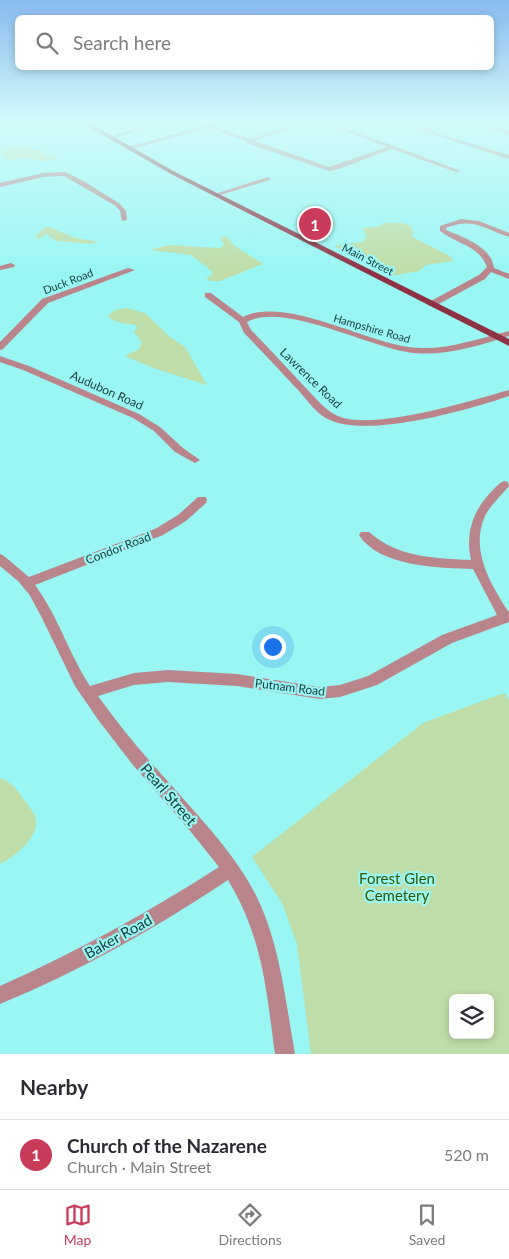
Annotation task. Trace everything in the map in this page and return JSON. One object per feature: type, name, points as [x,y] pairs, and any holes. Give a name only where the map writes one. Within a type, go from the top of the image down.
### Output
[{"type":"main road","name":"Main Street","points":[[173,172],[509,343]]},
{"type":"street","points":[[0,185],[46,174],[68,175],[118,205],[123,211],[124,220]]},
{"type":"street","points":[[215,195],[268,179]]},
{"type":"street","points":[[490,269],[489,261],[480,251],[444,231],[442,228],[467,220],[509,235]]},
{"type":"street","points":[[0,268],[11,264]]},
{"type":"street","points":[[432,304],[476,281],[490,269]]},
{"type":"street","points":[[490,269],[509,277]]},
{"type":"street","name":"Duck Road","points":[[0,347],[43,302],[131,270]]},
{"type":"street","name":"Lawrence Road","points":[[208,295],[243,321],[247,331],[315,403],[330,416],[343,422],[370,423],[415,416],[470,405],[509,392]]},
{"type":"street","name":"Hampshire Road","points":[[243,321],[246,318],[259,314],[284,315],[394,348],[414,351],[439,349],[509,333]]},
{"type":"street","name":"Audubon Road","points":[[0,360],[26,368],[136,416],[157,429],[179,450],[195,460]]},
{"type":"street","points":[[504,485],[487,503],[476,524],[473,544],[476,565],[488,591],[507,617]]},
{"type":"street","name":"Condor Road","points":[[27,584],[159,532],[182,518],[202,500]]},
{"type":"street","points":[[365,535],[384,550],[409,558],[431,562],[476,565]]},
{"type":"street","name":"Pearl Street","points":[[0,559],[27,584],[40,603],[67,660],[87,693],[138,758],[210,840],[246,896],[260,926],[274,980],[285,1054]]},
{"type":"street","name":"Putnam Road","points":[[87,693],[124,681],[168,676],[237,680],[320,692],[340,691],[372,681],[447,639],[507,617]]},
{"type":"street","name":"Baker Road","points":[[0,995],[50,973],[110,941],[185,898],[230,869]]},
{"type":"green space","points":[[385,223],[402,223],[411,226],[414,238],[450,256],[453,261],[426,265],[419,271],[391,276],[335,247],[363,242],[366,237],[363,228],[380,226]]},
{"type":"green space","points":[[50,227],[75,238],[99,242],[90,244],[56,241],[47,234],[37,239],[36,236],[44,228]]},
{"type":"green space","points":[[226,236],[235,246],[263,264],[220,281],[210,281],[206,278],[212,275],[212,271],[191,255],[150,250],[168,245],[220,248],[224,245],[220,237]]},
{"type":"green space","points":[[126,308],[145,313],[170,337],[185,347],[207,385],[156,369],[125,356],[139,349],[142,342],[134,332],[137,326],[118,322],[108,316],[116,310]]},
{"type":"green space","name":"Forest Glen Cemetery","points":[[504,693],[509,700],[509,1054],[311,1054],[297,944],[282,903],[252,857],[423,723]]},
{"type":"green space","points":[[0,778],[17,790],[33,812],[36,825],[27,843],[11,858],[0,864]]},
{"type":"place","name":"Church of the Nazarene","points":[[315,224]]}]
